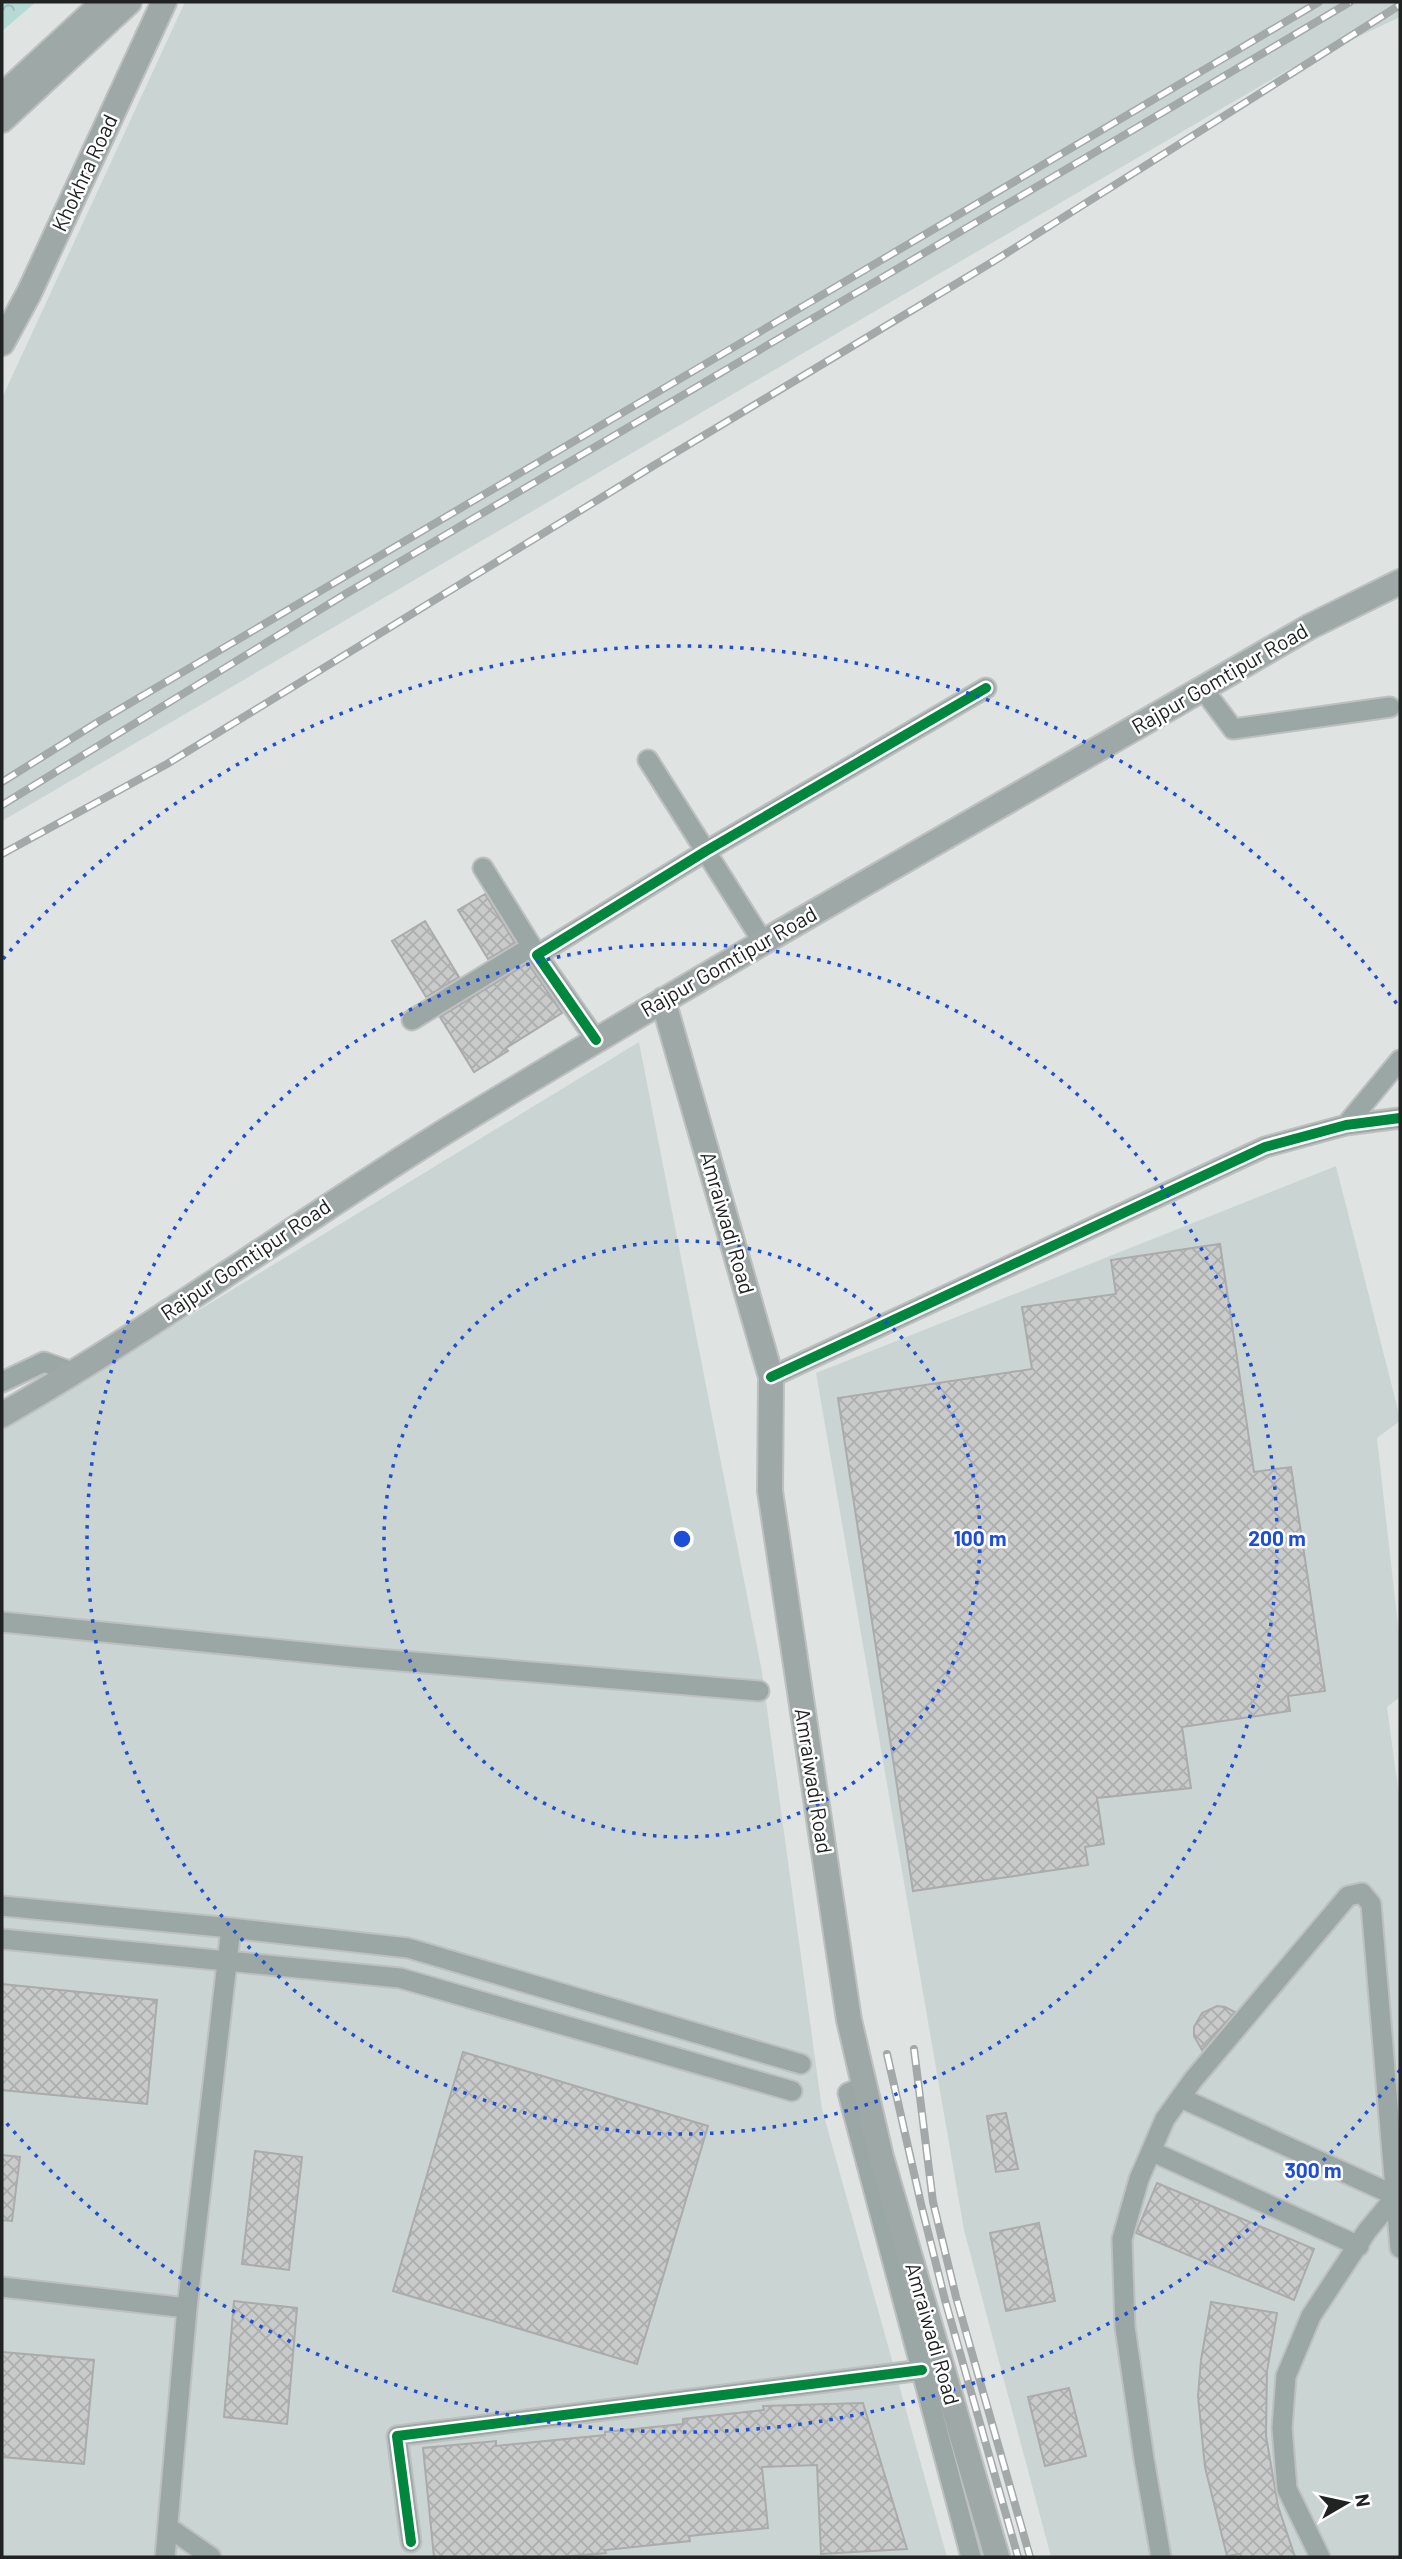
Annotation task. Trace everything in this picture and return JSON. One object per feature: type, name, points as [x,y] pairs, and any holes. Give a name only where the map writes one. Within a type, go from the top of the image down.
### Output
[{"type":"main road","points":[[2,96],[104,2]]},
{"type":"main road","points":[[2,120],[129,2]]},
{"type":"main road","name":"Khokhra Road","points":[[2,343],[29,293],[153,13],[164,2]]},
{"type":"main road","name":"Rajpur Gomtipur Road","points":[[75,1373],[361,1184],[663,1000],[1309,627],[1400,582]]},
{"type":"main road","name":"Amraiwadi Road","points":[[663,1000],[771,1377],[770,1491],[849,2020],[881,2157],[997,2557]]},
{"type":"main road","points":[[2,1400],[13,1385],[75,1373]]},
{"type":"main road","points":[[2,1415],[75,1373]]},
{"type":"street","points":[[412,1020],[986,688]]},
{"type":"street","points":[[1203,689],[1233,729],[1390,707]]},
{"type":"street","points":[[648,760],[763,942]]},
{"type":"street","points":[[483,868],[534,951],[596,1040]]},
{"type":"street","points":[[1346,1125],[1400,1060]]},
{"type":"street","points":[[771,1377],[1265,1147],[1346,1125],[1400,1118]]},
{"type":"street","points":[[2,1622],[353,1657],[759,1691]]},
{"type":"street","points":[[1161,2557],[1125,2327],[1122,2239],[1139,2179],[1165,2119],[1181,2098],[1348,1895],[1362,1893],[1371,1904],[1400,2248]]},
{"type":"street","points":[[2,1906],[408,1948],[801,2064]]},
{"type":"street","points":[[165,2557],[187,2308],[231,1928]]},
{"type":"street","points":[[2,1939],[400,1978],[792,2091]]},
{"type":"street","points":[[764,2083],[774,2056]]},
{"type":"street","points":[[864,2086],[848,2093],[971,2557]]},
{"type":"street","points":[[1181,2098],[1396,2196]]},
{"type":"street","points":[[1151,2151],[1359,2246]]},
{"type":"street","points":[[1320,2557],[1287,2489],[1282,2428],[1286,2376],[1311,2316],[1367,2231],[1396,2196]]},
{"type":"street","points":[[2,2287],[187,2308]]},
{"type":"street","points":[[411,2542],[397,2436],[922,2370]]},
{"type":"street","points":[[168,2528],[211,2557]]},
{"type":"shaded area","points":[[185,2],[1400,2],[1400,17],[1288,70],[2,821],[2,398]]},
{"type":"shaded area","points":[[639,1042],[762,1672],[822,2109],[947,2557],[2,2557],[2,1430]]},
{"type":"shaded area","points":[[1336,1166],[1400,1418],[1400,1421],[1377,1438],[1400,1643],[1400,1697],[1387,1707],[1400,1802],[1400,2557],[1051,2557],[964,2230],[816,1373]]},
{"type":"green space","points":[[2,2],[36,2],[2,31]]},
{"type":"building","points":[[485,894],[515,943],[488,959],[458,910]]},
{"type":"building","points":[[425,921],[459,977],[426,997],[392,941]]},
{"type":"building","points":[[528,963],[562,1013],[506,1048],[508,1051],[474,1072],[440,1017]]},
{"type":"building","points":[[1220,1244],[1254,1472],[1291,1467],[1325,1691],[1288,1696],[1290,1711],[1182,1727],[1191,1788],[1097,1798],[1104,1844],[1085,1847],[1088,1865],[913,1891],[838,1398],[1032,1369],[1022,1307],[1116,1294],[1111,1260]]},
{"type":"building","points":[[2,1984],[157,2000],[147,2104],[2,2090]]},
{"type":"building","points":[[1217,2006],[1235,2012],[1202,2050],[1194,2036],[1194,2027],[1202,2013]]},
{"type":"building","points":[[463,2052],[708,2126],[637,2364],[393,2291]]},
{"type":"building","points":[[1006,2113],[1018,2169],[996,2172],[987,2116]]},
{"type":"building","points":[[255,2151],[302,2157],[289,2270],[242,2264]]},
{"type":"building","points":[[2,2155],[20,2157],[12,2221],[2,2220]]},
{"type":"building","points":[[1157,2183],[1314,2249],[1294,2300],[1136,2233]]},
{"type":"building","points":[[1039,2223],[1055,2301],[1006,2311],[990,2233]]},
{"type":"building","points":[[234,2301],[297,2308],[287,2424],[224,2417]]},
{"type":"building","points":[[1211,2302],[1277,2313],[1267,2371],[1266,2436],[1278,2506],[1295,2557],[1242,2557],[1240,2554],[1227,2556],[1205,2467],[1198,2396]]},
{"type":"building","points":[[2,2352],[94,2360],[84,2464],[2,2457]]},
{"type":"building","points":[[1069,2388],[1086,2456],[1045,2466],[1028,2397]]},
{"type":"building","points":[[863,2403],[907,2549],[821,2554],[817,2465],[762,2467],[768,2528],[689,2536],[690,2541],[561,2557],[434,2557],[423,2448],[496,2441],[496,2446],[605,2435],[605,2432],[683,2424],[683,2419],[764,2410],[763,2406]]},
{"type":"railway","points":[[2,782],[98,722],[1319,2]]},
{"type":"railway","points":[[2,805],[347,593],[1350,2]]},
{"type":"railway","points":[[2,854],[167,764],[994,261],[1400,5]]},
{"type":"railway","points":[[914,2049],[933,2202],[956,2297],[1030,2557]]},
{"type":"railway","points":[[887,2054],[945,2300],[1018,2557]]},
{"type":"cycle path","points":[[596,1040],[537,955],[706,851],[986,688]]},
{"type":"cycle path","points":[[771,1377],[1265,1147],[1346,1125],[1400,1118]]},
{"type":"cycle path","points":[[411,2542],[397,2436],[922,2370]]}]
